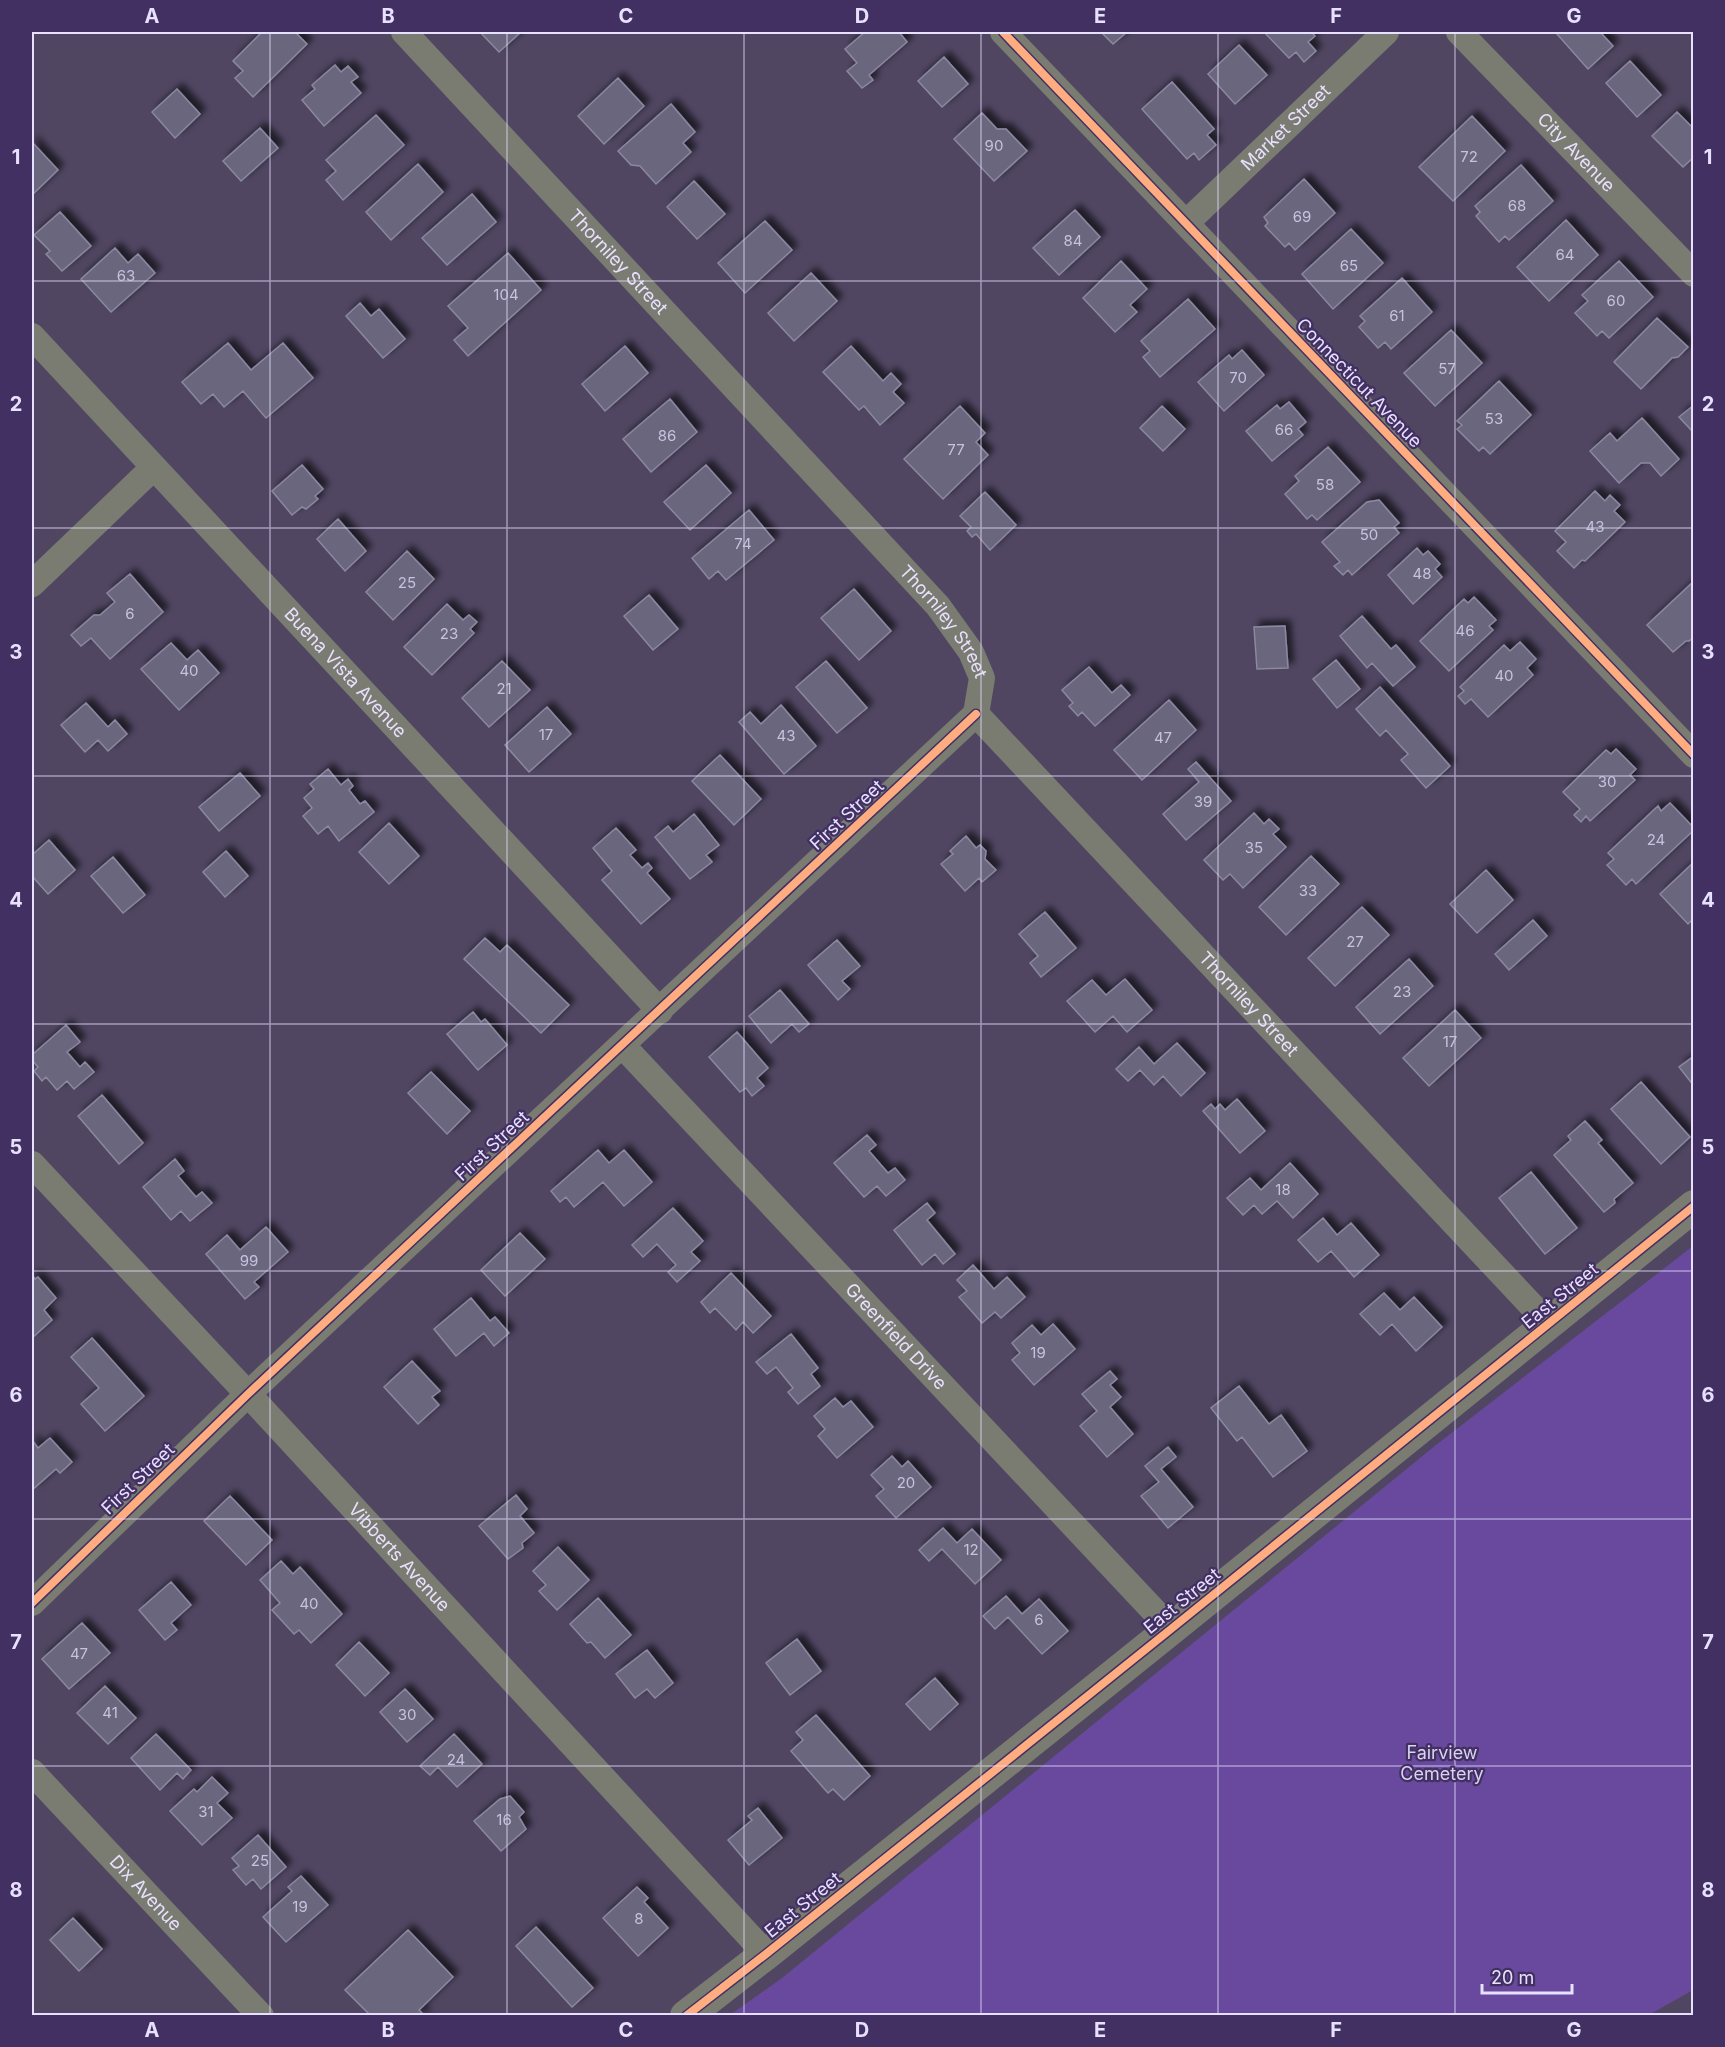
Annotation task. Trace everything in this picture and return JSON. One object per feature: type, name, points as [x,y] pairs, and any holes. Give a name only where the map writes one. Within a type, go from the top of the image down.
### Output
[{"type":"street","name":"Thorniley Street","points":[[404,32],[938,606],[971,652],[982,678],[976,714],[1549,1324]]},
{"type":"street","name":"Connecticut Avenue","points":[[1003,32],[1694,755]]},
{"type":"street","name":"Market Street","points":[[1186,223],[1386,32]]},
{"type":"street","name":"City Avenue","points":[[1459,32],[1694,274]]},
{"type":"street","name":"Buena Vista Avenue","points":[[32,336],[660,1011]]},
{"type":"street","points":[[32,584],[153,468]]},
{"type":"street","name":"First Street","points":[[32,1603],[248,1394],[976,714]]},
{"type":"street","name":"Greenfield Drive","points":[[622,1045],[1171,1629]]},
{"type":"street","name":"Vibberts Avenue","points":[[32,1164],[766,1954]]},
{"type":"street","name":"East Street","points":[[686,2016],[1171,1629],[1694,1206]]},
{"type":"street","name":"Dix Avenue","points":[[32,1772],[261,2016]]},
{"type":"green space","name":"Fairview Cemetery","points":[[1693,1246],[1693,1990],[1647,2016],[730,2015],[782,1978],[1436,1445]]},
{"type":"building","points":[[262,32],[295,32],[307,44],[253,97],[235,78],[243,71],[233,61]]},
{"type":"building","points":[[480,32],[521,32],[499,52]]},
{"type":"building","points":[[865,32],[899,32],[907,42],[869,75],[873,80],[862,88],[847,71],[857,63],[845,49]]},
{"type":"building","points":[[1101,32],[1127,32],[1113,44]]},
{"type":"building","points":[[1264,32],[1311,32],[1315,36],[1308,42],[1316,51],[1304,62],[1296,52],[1289,58]]},
{"type":"building","points":[[1559,32],[1600,32],[1613,46],[1588,69],[1557,34]]},
{"type":"building","points":[[1239,45],[1267,75],[1235,104],[1208,74]]},
{"type":"building","points":[[944,57],[968,84],[942,107],[918,81]]},
{"type":"building","points":[[1630,61],[1661,95],[1637,117],[1606,83]]},
{"type":"building","points":[[335,65],[341,72],[348,66],[358,77],[351,82],[361,93],[324,126],[302,100],[315,89],[312,85]]},
{"type":"building","points":[[618,78],[644,106],[604,144],[578,116]]},
{"type":"building","points":[[1172,82],[1214,129],[1207,135],[1216,145],[1199,160],[1194,153],[1187,159],[1142,109]]},
{"type":"building","points":[[177,89],[200,114],[175,138],[152,112]]},
{"type":"building","points":[[671,104],[695,132],[683,143],[691,152],[656,184],[640,166],[631,165],[618,151]]},
{"type":"building","points":[[1677,112],[1694,129],[1694,157],[1683,167],[1652,136]]},
{"type":"building","points":[[982,113],[997,129],[1006,129],[1027,151],[994,181],[954,139]]},
{"type":"building","points":[[376,115],[404,145],[343,200],[326,180],[336,171],[326,160]]},
{"type":"building","points":[[1472,116],[1505,151],[1453,201],[1419,167]]},
{"type":"building","points":[[260,128],[278,148],[241,181],[223,161]]},
{"type":"building","points":[[32,142],[58,170],[32,195]]},
{"type":"building","points":[[418,164],[443,192],[391,240],[366,212]]},
{"type":"building","points":[[1521,165],[1553,201],[1509,240],[1505,236],[1499,242],[1476,216],[1480,212],[1475,206]]},
{"type":"building","points":[[1304,179],[1335,213],[1295,250],[1289,243],[1285,247],[1265,226],[1268,223],[1264,217]]},
{"type":"building","points":[[694,181],[725,214],[697,239],[667,207]]},
{"type":"building","points":[[472,194],[496,222],[447,265],[422,238]]},
{"type":"building","points":[[1075,210],[1100,237],[1059,275],[1033,248]]},
{"type":"building","points":[[60,212],[91,246],[62,271],[46,254],[50,251],[34,235]]},
{"type":"building","points":[[1566,220],[1598,255],[1549,301],[1517,267]]},
{"type":"building","points":[[765,221],[792,250],[745,293],[718,263]]},
{"type":"building","points":[[1351,229],[1383,263],[1333,309],[1302,274]]},
{"type":"building","points":[[115,248],[128,263],[138,254],[155,273],[111,312],[81,279]]},
{"type":"building","points":[[508,253],[541,290],[468,356],[454,340],[468,328],[448,306]]},
{"type":"building","points":[[1121,261],[1147,289],[1130,305],[1137,312],[1115,332],[1083,298]]},
{"type":"building","points":[[1619,261],[1653,297],[1609,338],[1602,331],[1597,336],[1575,313],[1588,301],[1582,295]]},
{"type":"building","points":[[811,273],[837,301],[794,341],[768,313]]},
{"type":"building","points":[[1402,278],[1432,312],[1391,349],[1385,342],[1378,348],[1359,327],[1365,321],[1360,316]]},
{"type":"building","points":[[1188,299],[1215,329],[1160,377],[1143,357],[1150,351],[1141,341]]},
{"type":"building","points":[[360,303],[371,316],[379,309],[405,339],[383,358],[346,316]]},
{"type":"building","points":[[1657,318],[1688,347],[1678,357],[1672,358],[1641,389],[1614,362]]},
{"type":"building","points":[[1451,330],[1482,363],[1435,406],[1404,373]]},
{"type":"building","points":[[228,343],[251,370],[283,343],[313,378],[266,418],[243,391],[224,407],[213,394],[201,404],[182,382]]},
{"type":"building","points":[[625,346],[648,373],[605,411],[582,384]]},
{"type":"building","points":[[851,346],[883,381],[891,373],[901,384],[893,392],[904,403],[880,425],[864,406],[859,410],[823,372]]},
{"type":"building","points":[[1242,350],[1264,375],[1224,411],[1198,382],[1229,355],[1232,359]]},
{"type":"building","points":[[1499,381],[1531,415],[1490,454],[1483,447],[1479,451],[1457,429],[1462,425],[1457,421]]},
{"type":"building","points":[[670,399],[697,432],[651,472],[623,439]]},
{"type":"building","points":[[1289,402],[1306,422],[1298,429],[1303,435],[1272,461],[1246,431],[1277,405],[1280,409]]},
{"type":"building","points":[[1694,405],[1694,433],[1679,417]]},
{"type":"building","points":[[960,406],[985,433],[976,442],[988,455],[943,499],[904,459]]},
{"type":"building","points":[[1162,406],[1185,429],[1163,451],[1140,428]]},
{"type":"building","points":[[1642,418],[1679,459],[1661,476],[1650,463],[1641,463],[1619,483],[1590,451],[1610,433],[1617,441]]},
{"type":"building","points":[[1328,447],[1360,482],[1317,520],[1312,515],[1307,519],[1285,494],[1299,481],[1295,476]]},
{"type":"building","points":[[302,465],[323,489],[315,496],[318,499],[306,509],[302,507],[292,515],[272,491]]},
{"type":"building","points":[[706,465],[731,493],[690,530],[664,502]]},
{"type":"building","points":[[1595,491],[1605,501],[1610,495],[1620,505],[1614,511],[1625,522],[1585,561],[1582,560],[1574,568],[1557,551],[1566,542],[1555,531]]},
{"type":"building","points":[[985,492],[1016,525],[990,550],[976,534],[972,537],[967,531],[971,527],[960,516]]},
{"type":"building","points":[[1379,500],[1399,523],[1394,527],[1399,533],[1352,575],[1348,570],[1343,575],[1334,566],[1340,562],[1322,542],[1367,502]]},
{"type":"building","points":[[749,510],[774,540],[726,580],[718,571],[709,579],[692,558]]},
{"type":"building","points":[[338,519],[366,551],[345,571],[317,539]]},
{"type":"building","points":[[1417,548],[1423,555],[1428,551],[1440,564],[1435,569],[1442,577],[1413,604],[1388,575]]},
{"type":"building","points":[[407,551],[434,579],[393,620],[366,592]]},
{"type":"building","points":[[130,574],[163,612],[110,659],[91,638],[81,646],[71,635],[94,615],[100,615],[115,602],[107,593]]},
{"type":"building","points":[[1693,582],[1694,637],[1673,652],[1647,625]]},
{"type":"building","points":[[854,589],[891,631],[859,660],[821,618]]},
{"type":"building","points":[[649,595],[678,629],[653,650],[624,616]]},
{"type":"building","points":[[1474,597],[1496,620],[1489,626],[1493,630],[1449,671],[1420,641],[1464,599],[1468,603]]},
{"type":"building","points":[[447,604],[463,620],[469,615],[477,622],[470,629],[474,633],[432,675],[404,647]]},
{"type":"building","points":[[1362,616],[1391,649],[1396,645],[1415,667],[1393,686],[1372,663],[1367,668],[1340,636]]},
{"type":"building","points":[[1285,626],[1288,668],[1257,669],[1254,627]]},
{"type":"building","points":[[1520,642],[1536,659],[1527,668],[1533,675],[1488,717],[1471,699],[1465,704],[1458,696],[1464,691],[1460,687],[1504,645],[1510,651]]},
{"type":"building","points":[[171,643],[187,660],[198,650],[219,673],[179,710],[141,669]]},
{"type":"building","points":[[1336,660],[1360,689],[1337,708],[1313,679]]},
{"type":"building","points":[[502,661],[530,690],[489,727],[462,698]]},
{"type":"building","points":[[826,661],[867,708],[837,733],[796,687]]},
{"type":"building","points":[[1089,667],[1112,693],[1121,685],[1130,695],[1095,726],[1082,712],[1078,716],[1069,706],[1073,703],[1062,690]]},
{"type":"building","points":[[1380,687],[1450,766],[1426,788],[1401,760],[1408,754],[1386,730],[1380,736],[1356,709]]},
{"type":"building","points":[[1169,700],[1196,730],[1142,780],[1114,750]]},
{"type":"building","points":[[86,703],[108,727],[115,720],[127,734],[108,751],[98,740],[85,752],[61,725]]},
{"type":"building","points":[[781,705],[816,746],[784,774],[739,722],[750,712],[761,724]]},
{"type":"building","points":[[547,707],[571,734],[529,772],[505,745]]},
{"type":"building","points":[[1616,749],[1636,769],[1630,775],[1635,780],[1590,821],[1586,816],[1581,822],[1574,815],[1580,809],[1563,792],[1606,750],[1611,754]]},
{"type":"building","points":[[720,755],[761,799],[734,825],[692,781]]},
{"type":"building","points":[[1196,762],[1231,801],[1186,840],[1163,814],[1199,782],[1188,769]]},
{"type":"building","points":[[328,769],[341,785],[348,779],[353,786],[349,790],[360,804],[365,801],[374,812],[339,841],[328,826],[318,834],[303,816],[312,808],[304,798],[314,789],[310,784]]},
{"type":"building","points":[[240,773],[260,796],[219,831],[199,807]]},
{"type":"building","points":[[1670,803],[1694,830],[1636,884],[1632,879],[1626,885],[1607,865],[1614,859],[1608,853],[1658,806],[1661,811]]},
{"type":"building","points":[[1254,813],[1264,824],[1269,819],[1279,829],[1273,834],[1286,847],[1243,888],[1230,874],[1223,880],[1204,860]]},
{"type":"building","points":[[694,814],[719,845],[706,855],[712,862],[690,879],[655,837],[668,826],[673,832]]},
{"type":"building","points":[[389,823],[419,856],[389,884],[359,852]]},
{"type":"building","points":[[616,828],[636,850],[630,855],[642,868],[648,863],[652,868],[647,873],[670,899],[641,924],[602,880],[612,871],[593,848]]},
{"type":"building","points":[[966,836],[976,848],[980,845],[986,851],[985,859],[996,870],[982,882],[979,878],[965,891],[941,864],[953,854],[950,851]]},
{"type":"building","points":[[49,840],[75,870],[48,894],[32,876],[32,855]]},
{"type":"building","points":[[226,851],[248,876],[225,897],[203,872]]},
{"type":"building","points":[[1311,856],[1339,884],[1286,935],[1259,907]]},
{"type":"building","points":[[113,857],[145,895],[123,913],[91,876]]},
{"type":"building","points":[[1694,862],[1694,918],[1688,924],[1660,894]]},
{"type":"building","points":[[1486,870],[1513,900],[1477,933],[1450,904]]},
{"type":"building","points":[[1362,907],[1389,935],[1335,986],[1308,958]]},
{"type":"building","points":[[1045,912],[1076,948],[1041,977],[1030,963],[1038,956],[1019,934]]},
{"type":"building","points":[[1533,920],[1547,936],[1509,970],[1495,954]]},
{"type":"building","points":[[485,938],[500,952],[507,945],[569,1005],[541,1033],[464,959]]},
{"type":"building","points":[[837,940],[860,966],[842,981],[850,989],[838,1000],[808,965]]},
{"type":"building","points":[[1409,959],[1433,986],[1380,1034],[1356,1007]]},
{"type":"building","points":[[1125,979],[1152,1010],[1127,1032],[1113,1016],[1095,1032],[1067,1001],[1092,980],[1106,995]]},
{"type":"building","points":[[780,990],[809,1024],[799,1032],[792,1024],[771,1043],[749,1016]]},
{"type":"building","points":[[1455,1010],[1481,1038],[1429,1086],[1403,1058]]},
{"type":"building","points":[[473,1012],[481,1022],[485,1019],[507,1045],[478,1070],[447,1034]]},
{"type":"building","points":[[66,1025],[80,1042],[67,1052],[80,1067],[85,1062],[94,1072],[74,1089],[67,1081],[57,1090],[46,1077],[42,1081],[34,1071],[38,1067],[32,1060],[32,1055]]},
{"type":"building","points":[[737,1032],[768,1068],[757,1078],[764,1086],[752,1096],[746,1088],[740,1092],[709,1057]]},
{"type":"building","points":[[1177,1043],[1205,1073],[1181,1096],[1163,1076],[1154,1085],[1140,1070],[1128,1081],[1116,1069],[1139,1047],[1154,1064]]},
{"type":"building","points":[[1694,1056],[1694,1086],[1679,1067]]},
{"type":"building","points":[[431,1072],[470,1111],[447,1134],[408,1093]]},
{"type":"building","points":[[1641,1082],[1690,1137],[1661,1164],[1611,1109]]},
{"type":"building","points":[[102,1095],[143,1143],[119,1164],[78,1116]]},
{"type":"building","points":[[1237,1099],[1265,1131],[1240,1153],[1203,1111],[1211,1104],[1215,1109],[1220,1104],[1225,1110]]},
{"type":"building","points":[[1585,1121],[1602,1140],[1598,1143],[1633,1183],[1614,1199],[1615,1203],[1604,1212],[1554,1155],[1571,1140],[1568,1136]]},
{"type":"building","points":[[867,1135],[876,1145],[869,1151],[888,1173],[895,1168],[905,1180],[886,1196],[877,1186],[864,1197],[834,1163]]},
{"type":"building","points":[[598,1150],[609,1163],[624,1150],[652,1182],[624,1206],[603,1182],[574,1207],[566,1197],[560,1202],[551,1191]]},
{"type":"building","points":[[175,1159],[184,1171],[178,1176],[196,1197],[202,1192],[212,1203],[190,1221],[181,1211],[171,1220],[143,1187]]},
{"type":"building","points":[[1290,1163],[1318,1194],[1293,1218],[1277,1201],[1262,1214],[1254,1205],[1243,1215],[1227,1198],[1250,1178],[1261,1190]]},
{"type":"building","points":[[1531,1172],[1577,1228],[1545,1254],[1499,1198]]},
{"type":"building","points":[[927,1203],[935,1213],[927,1220],[955,1254],[943,1264],[935,1254],[922,1265],[894,1230]]},
{"type":"building","points":[[673,1208],[703,1241],[691,1252],[700,1261],[677,1282],[668,1272],[676,1265],[657,1244],[643,1257],[632,1245]]},
{"type":"building","points":[[1323,1218],[1337,1235],[1351,1223],[1379,1255],[1354,1277],[1331,1251],[1318,1262],[1298,1240]]},
{"type":"building","points":[[266,1227],[288,1252],[254,1282],[259,1287],[245,1299],[206,1254],[227,1235],[240,1250]]},
{"type":"building","points":[[520,1233],[545,1259],[505,1296],[481,1270]]},
{"type":"building","points":[[973,1265],[994,1289],[1007,1277],[1025,1297],[1001,1318],[995,1312],[982,1323],[959,1297],[967,1291],[957,1280]]},
{"type":"building","points":[[731,1273],[771,1316],[753,1333],[743,1322],[736,1330],[715,1308],[710,1313],[701,1302]]},
{"type":"building","points":[[32,1275],[35,1279],[38,1277],[56,1298],[44,1310],[52,1320],[32,1338]]},
{"type":"building","points":[[1384,1293],[1400,1310],[1414,1297],[1442,1327],[1416,1351],[1392,1324],[1380,1335],[1360,1314]]},
{"type":"building","points":[[471,1298],[490,1321],[495,1317],[509,1333],[494,1346],[484,1333],[456,1356],[434,1329]]},
{"type":"building","points":[[1053,1324],[1075,1349],[1034,1385],[1012,1360],[1020,1353],[1012,1343],[1032,1325],[1041,1335]]},
{"type":"building","points":[[791,1334],[818,1368],[811,1374],[820,1386],[798,1404],[788,1392],[793,1388],[776,1367],[767,1374],[756,1362]]},
{"type":"building","points":[[92,1338],[144,1396],[105,1431],[81,1404],[99,1388],[71,1357]]},
{"type":"building","points":[[412,1361],[440,1391],[432,1397],[439,1405],[418,1424],[384,1387]]},
{"type":"building","points":[[1110,1371],[1117,1379],[1110,1385],[1121,1397],[1110,1407],[1133,1434],[1107,1457],[1080,1426],[1097,1411],[1082,1394]]},
{"type":"building","points":[[1239,1386],[1269,1424],[1281,1415],[1307,1451],[1273,1477],[1242,1437],[1237,1441],[1211,1408]]},
{"type":"building","points":[[835,1398],[843,1407],[851,1401],[873,1427],[837,1458],[818,1436],[825,1429],[814,1416]]},
{"type":"building","points":[[50,1438],[72,1462],[60,1473],[56,1469],[32,1490],[32,1440],[38,1448]]},
{"type":"building","points":[[1168,1447],[1176,1457],[1161,1469],[1193,1507],[1168,1528],[1141,1496],[1159,1482],[1145,1466]]},
{"type":"building","points":[[892,1456],[902,1467],[908,1461],[931,1487],[896,1518],[876,1496],[884,1489],[871,1475]]},
{"type":"building","points":[[516,1495],[527,1509],[520,1516],[534,1533],[522,1543],[523,1548],[508,1559],[479,1526]]},
{"type":"building","points":[[230,1496],[272,1540],[246,1565],[204,1521]]},
{"type":"building","points":[[943,1528],[957,1543],[972,1529],[1001,1560],[975,1584],[942,1549],[929,1561],[919,1550]]},
{"type":"building","points":[[558,1547],[589,1580],[557,1610],[539,1591],[546,1585],[533,1571]]},
{"type":"building","points":[[281,1561],[293,1574],[300,1567],[342,1614],[311,1643],[299,1630],[294,1634],[272,1610],[280,1603],[260,1580]]},
{"type":"building","points":[[171,1582],[191,1605],[171,1623],[177,1630],[165,1640],[139,1610]]},
{"type":"building","points":[[1006,1596],[1022,1614],[1039,1599],[1068,1631],[1042,1654],[1008,1617],[995,1629],[983,1616]]},
{"type":"building","points":[[598,1598],[631,1635],[605,1658],[570,1624]]},
{"type":"building","points":[[82,1623],[110,1653],[69,1689],[42,1659]]},
{"type":"building","points":[[797,1639],[821,1671],[790,1695],[766,1663]]},
{"type":"building","points":[[359,1642],[389,1673],[365,1696],[336,1665]]},
{"type":"building","points":[[647,1650],[673,1683],[655,1698],[647,1689],[635,1698],[616,1674]]},
{"type":"building","points":[[935,1678],[958,1704],[930,1730],[906,1704]]},
{"type":"building","points":[[105,1686],[136,1718],[108,1744],[77,1713]]},
{"type":"building","points":[[405,1689],[433,1719],[407,1742],[380,1712]]},
{"type":"building","points":[[816,1715],[870,1776],[844,1800],[833,1789],[828,1793],[791,1751],[803,1740],[796,1732]]},
{"type":"building","points":[[156,1734],[191,1770],[183,1779],[177,1773],[160,1790],[131,1758]]},
{"type":"building","points":[[454,1734],[482,1764],[457,1787],[438,1767],[430,1775],[420,1766]]},
{"type":"building","points":[[212,1777],[228,1793],[217,1803],[232,1818],[202,1845],[170,1811],[194,1789],[197,1792]]},
{"type":"building","points":[[510,1796],[524,1812],[519,1817],[526,1829],[501,1851],[474,1821],[500,1799]]},
{"type":"building","points":[[758,1808],[782,1838],[749,1865],[728,1840],[752,1820],[748,1816]]},
{"type":"building","points":[[258,1835],[286,1867],[261,1889],[253,1879],[246,1885],[233,1870],[239,1866],[232,1858]]},
{"type":"building","points":[[301,1876],[328,1905],[286,1942],[263,1917],[292,1891],[288,1887]]},
{"type":"building","points":[[637,1887],[648,1898],[644,1902],[668,1928],[638,1956],[603,1918]]},
{"type":"building","points":[[73,1918],[102,1949],[79,1971],[50,1940]]},
{"type":"building","points":[[536,1927],[593,1988],[572,2007],[516,1946]]},
{"type":"building","points":[[408,1930],[453,1977],[419,2010],[425,2016],[365,2016],[368,2013],[345,1990]]},
{"type":"cycle path","points":[[1003,32],[1694,755]]},
{"type":"cycle path","points":[[32,1603],[248,1394],[976,714]]},
{"type":"cycle path","points":[[686,2016],[1171,1629],[1694,1206]]}]
